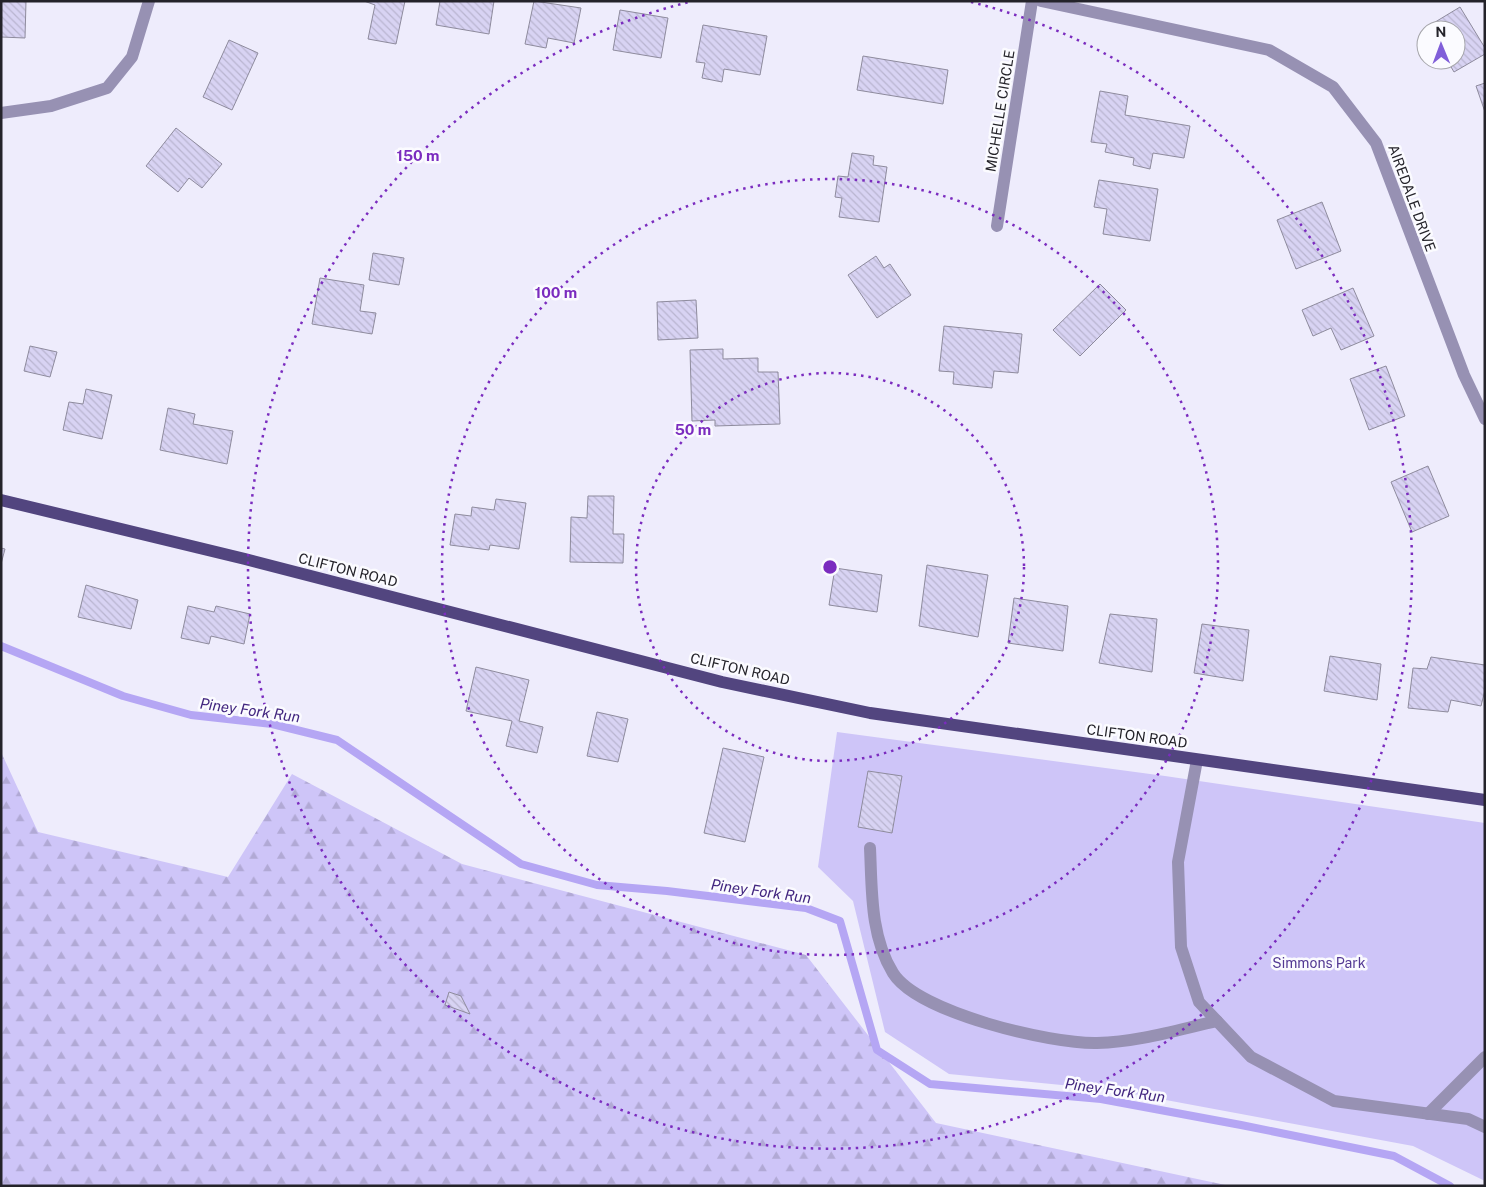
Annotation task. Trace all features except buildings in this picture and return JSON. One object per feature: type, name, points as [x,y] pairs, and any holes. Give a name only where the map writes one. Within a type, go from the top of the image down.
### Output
[{"type":"main road","name":"CLIFTON ROAD","points":[[1,500],[789,697],[934,724],[1485,800]]},
{"type":"street","points":[[1,113],[51,106],[107,88],[132,56],[149,1]]},
{"type":"street","name":"MICHELLE CIRCLE","points":[[997,226],[1032,1]]},
{"type":"street","name":"AIREDALE DRIVE","points":[[1041,1],[1269,50],[1333,87],[1376,143],[1464,375],[1485,418]]},
{"type":"street","points":[[1197,760],[1178,862],[1181,947],[1199,1002],[1251,1057],[1334,1101],[1468,1120],[1485,1127]]},
{"type":"street","points":[[870,848],[877,936],[894,974],[921,997],[956,1013],[1006,1030],[1056,1040],[1088,1042],[1143,1038],[1217,1021]]},
{"type":"street","points":[[1428,1114],[1485,1057]]},
{"type":"green space","name":"Simmons Park","points":[[837,732],[1165,776],[1485,823],[1485,1181],[1413,1146],[1112,1090],[949,1074],[885,1032],[853,901],[818,867]]},
{"type":"green space","points":[[1,752],[38,832],[228,877],[292,774],[462,864],[806,955],[936,1123],[1230,1186],[1,1186]]},
{"type":"waterway","name":"Piney Fork Run","points":[[1,646],[123,696],[191,715],[272,724],[337,740],[521,864],[597,885],[667,891],[806,908],[840,921],[877,1050],[930,1084],[1101,1099],[1241,1125],[1394,1156],[1450,1186]]}]
